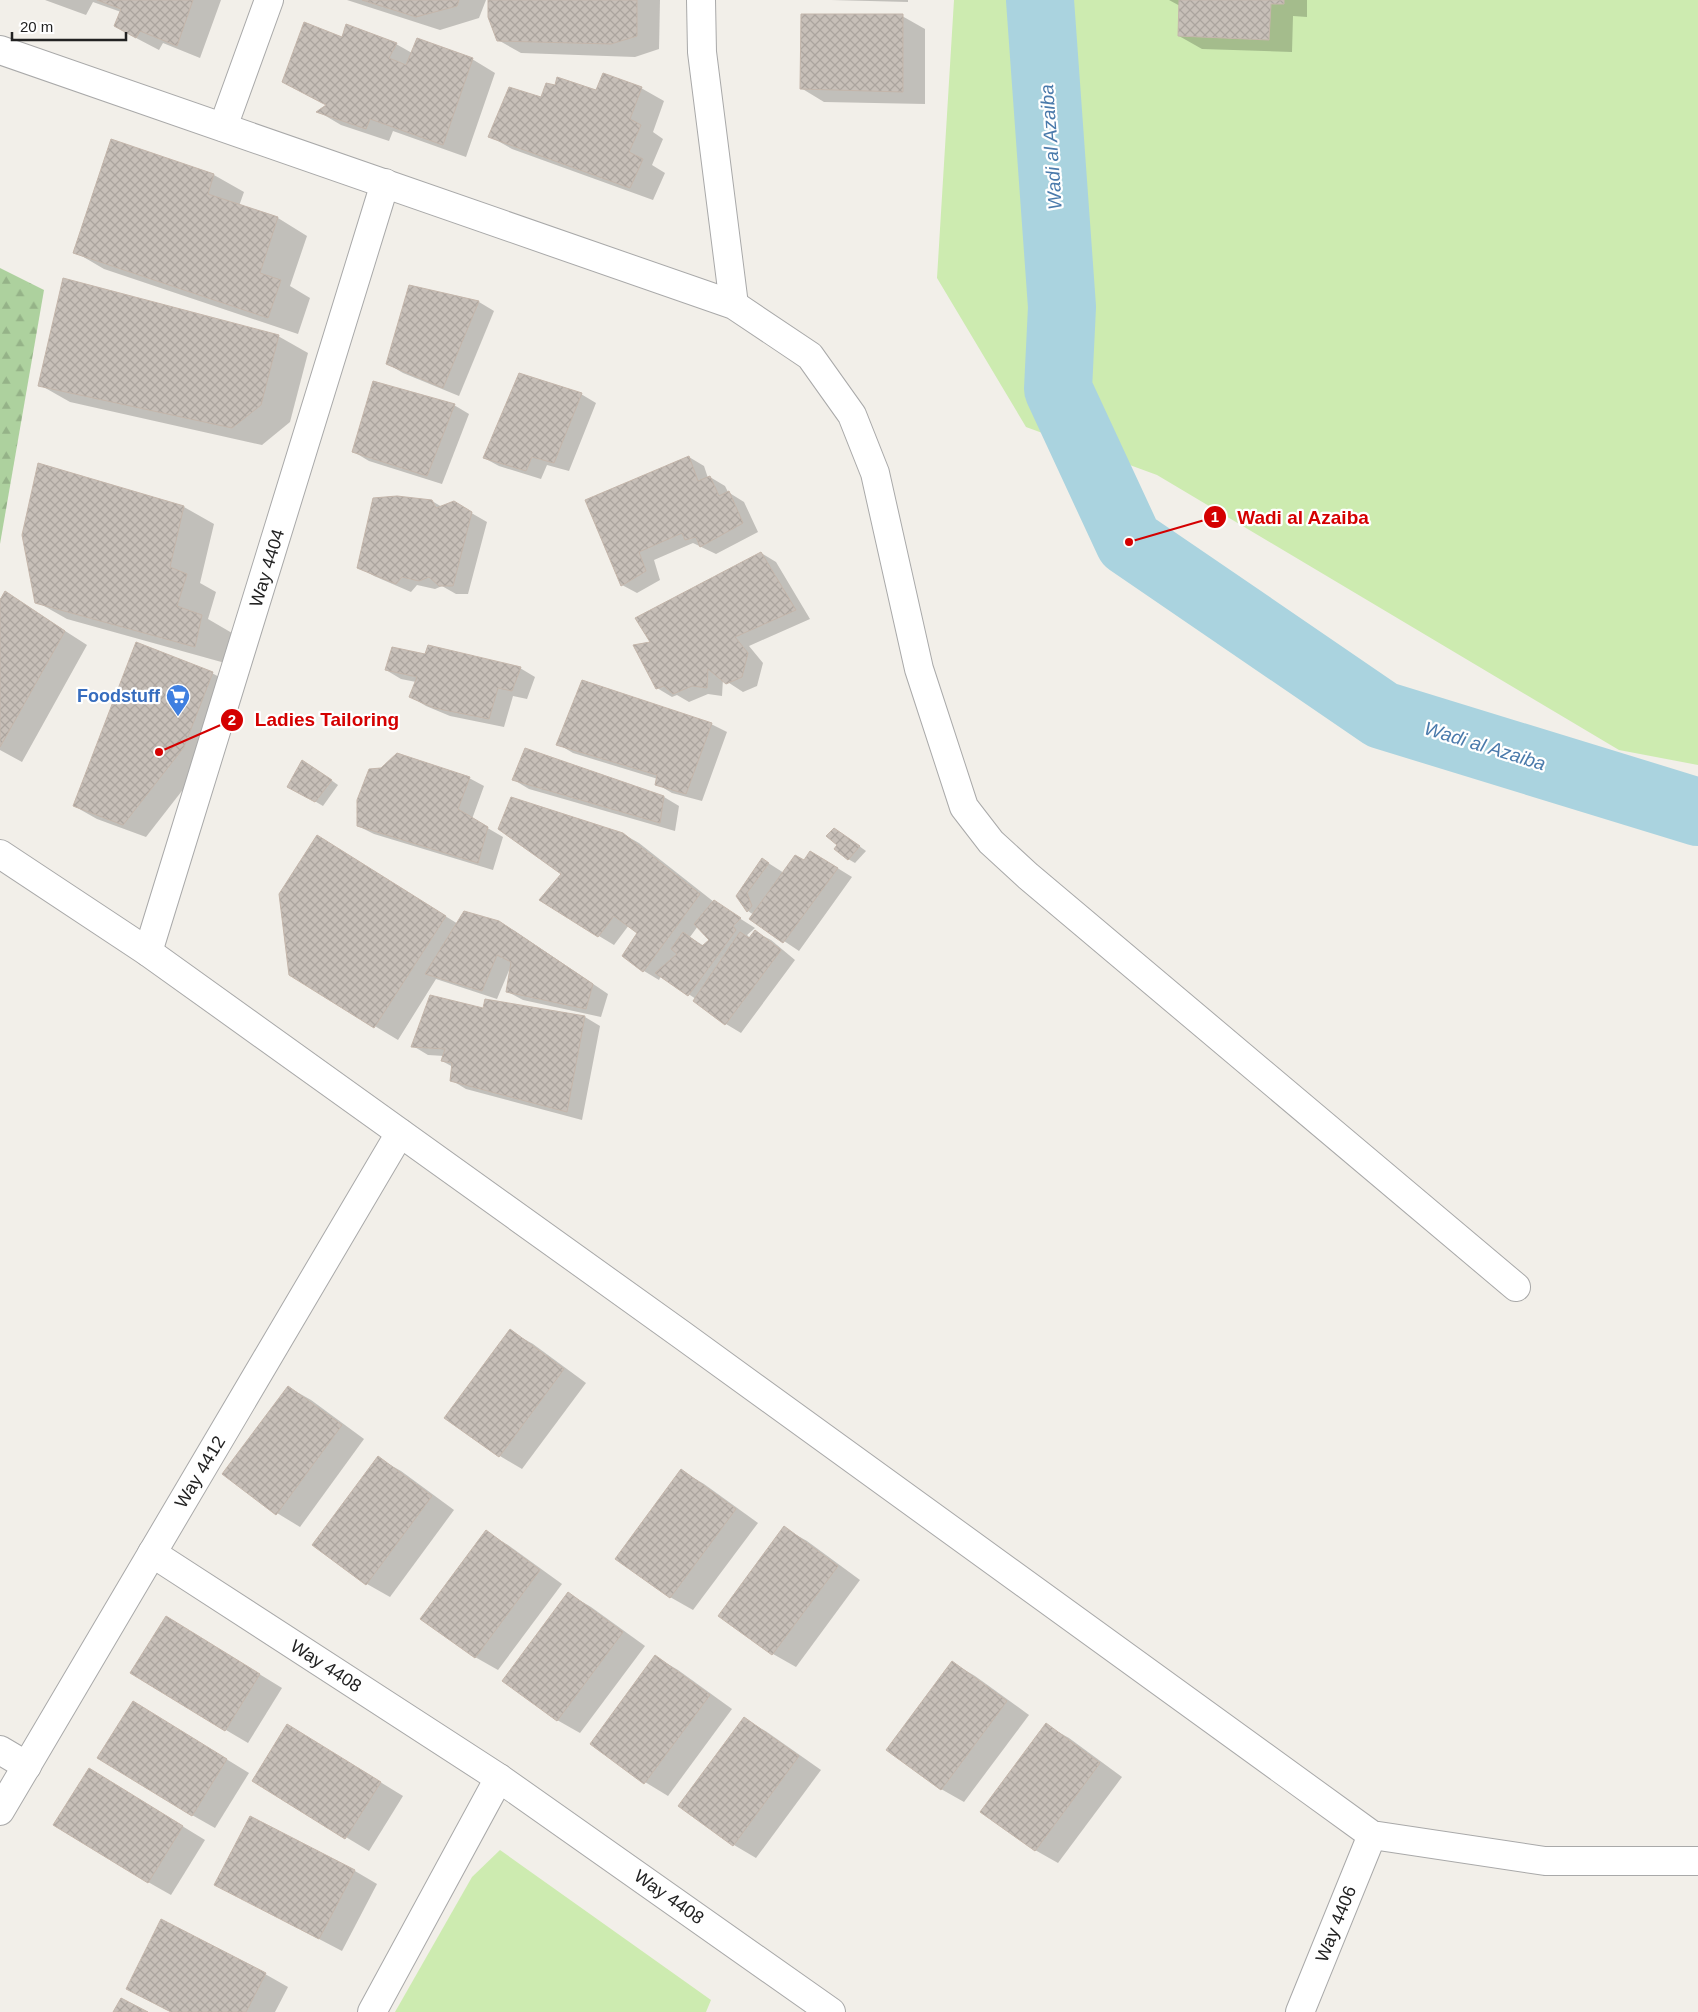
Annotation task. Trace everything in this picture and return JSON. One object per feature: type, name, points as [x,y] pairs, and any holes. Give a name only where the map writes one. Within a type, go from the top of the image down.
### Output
[{"type":"street","points":[[222,127],[269,0]]},
{"type":"street","points":[[701,0],[702,52],[734,305]]},
{"type":"street","points":[[0,50],[734,305],[810,356],[852,415],[875,473],[919,669],[964,807],[991,842],[1028,876],[1516,1287]]},
{"type":"street","name":"Way 4404","points":[[148,952],[385,183]]},
{"type":"street","points":[[0,854],[148,952],[1372,1835],[1545,1861],[1698,1861]]},
{"type":"street","name":"Way 4412","points":[[0,1811],[400,1133]]},
{"type":"street","name":"Way 4408","points":[[152,1554],[499,1778],[817,2008]]},
{"type":"street","points":[[0,1750],[27,1766]]},
{"type":"street","points":[[372,2012],[499,1778]]},
{"type":"street","name":"Way 4406","points":[[1300,2012],[1372,1835]]},
{"type":"green space","points":[[954,0],[1698,0],[1698,765],[1619,750],[1157,475],[1026,427],[937,278]]},
{"type":"green space","points":[[0,268],[44,290],[0,544]]},
{"type":"green space","points":[[500,1850],[711,2000],[706,2012],[395,2012],[472,1877]]},
{"type":"building","points":[[97,0],[193,0],[177,46],[140,31],[136,38],[114,26],[121,9]]},
{"type":"building","points":[[362,0],[459,0],[457,6],[416,17]]},
{"type":"building","points":[[488,0],[637,0],[637,36],[611,44],[497,41],[488,17]]},
{"type":"building","points":[[1179,0],[1284,0],[1284,4],[1271,4],[1269,40],[1178,36]]},
{"type":"building","points":[[801,14],[903,14],[903,92],[800,89]]},
{"type":"building","points":[[304,22],[342,37],[346,24],[397,43],[389,58],[406,65],[417,38],[473,58],[443,145],[370,119],[366,129],[316,112],[326,105],[282,82]]},
{"type":"building","points":[[603,73],[642,87],[630,119],[641,125],[629,152],[643,159],[630,188],[488,137],[509,87],[541,97],[546,83],[555,85],[557,77],[596,90]]},
{"type":"building","points":[[111,139],[214,174],[208,194],[278,217],[260,273],[281,280],[268,318],[73,253]]},
{"type":"building","points":[[63,278],[279,335],[261,405],[232,428],[38,386]]},
{"type":"building","points":[[409,285],[479,301],[443,388],[386,364]]},
{"type":"building","points":[[519,373],[582,393],[554,463],[532,457],[526,471],[483,458]]},
{"type":"building","points":[[373,381],[455,404],[427,476],[352,452]]},
{"type":"building","points":[[689,456],[698,481],[710,476],[719,496],[729,491],[743,523],[700,547],[696,537],[685,540],[682,533],[639,552],[646,571],[621,586],[585,500]]},
{"type":"building","points":[[38,463],[184,506],[170,567],[187,574],[177,606],[202,615],[195,647],[35,603],[22,535]]},
{"type":"building","points":[[397,496],[432,500],[436,508],[454,501],[472,512],[453,586],[439,586],[429,577],[419,581],[402,577],[396,584],[357,568],[373,498]]},
{"type":"building","points":[[761,552],[796,610],[735,637],[748,653],[742,677],[726,684],[708,669],[707,688],[692,686],[673,694],[664,686],[656,689],[633,645],[650,642],[635,618]]},
{"type":"building","points":[[5,591],[65,631],[0,747],[0,600]]},
{"type":"building","points":[[136,642],[213,672],[184,747],[123,825],[73,806]]},
{"type":"building","points":[[428,645],[521,667],[512,691],[498,688],[489,719],[434,708],[409,697],[417,677],[385,670],[392,647],[425,654]]},
{"type":"building","points":[[582,680],[712,723],[686,794],[655,785],[657,775],[556,745]]},
{"type":"building","points":[[525,748],[664,796],[660,823],[512,780]]},
{"type":"building","points":[[397,753],[470,777],[458,809],[488,827],[478,863],[357,826],[357,800],[369,769],[381,768]]},
{"type":"building","points":[[302,760],[332,780],[315,802],[287,787]]},
{"type":"building","points":[[511,797],[623,833],[700,894],[643,972],[622,956],[637,933],[614,916],[598,937],[539,900],[561,874],[498,829]]},
{"type":"building","points":[[834,828],[860,846],[848,860],[834,849],[837,845],[826,836]]},
{"type":"building","points":[[317,835],[446,916],[374,1028],[289,975],[279,894]]},
{"type":"building","points":[[810,851],[838,868],[783,943],[749,919],[795,855],[804,860]]},
{"type":"building","points":[[762,858],[769,863],[747,893],[752,906],[747,912],[736,896]]},
{"type":"building","points":[[714,900],[741,918],[733,926],[736,930],[688,996],[655,973],[677,954],[671,949],[683,932],[702,946],[709,940],[694,924]]},
{"type":"building","points":[[464,911],[499,921],[593,984],[586,1009],[506,992],[511,962],[497,955],[482,991],[425,974]]},
{"type":"building","points":[[755,930],[781,950],[725,1025],[693,1001],[740,932],[749,938]]},
{"type":"building","points":[[430,995],[483,1008],[485,999],[585,1016],[567,1112],[450,1081],[452,1063],[441,1061],[445,1049],[411,1047]]},
{"type":"building","points":[[510,1329],[564,1369],[499,1457],[444,1418]]},
{"type":"building","points":[[288,1386],[342,1425],[276,1515],[222,1474]]},
{"type":"building","points":[[378,1456],[432,1496],[366,1585],[312,1545]]},
{"type":"building","points":[[681,1469],[736,1509],[670,1598],[615,1559]]},
{"type":"building","points":[[784,1526],[838,1566],[772,1655],[718,1616]]},
{"type":"building","points":[[486,1530],[540,1570],[475,1658],[420,1619]]},
{"type":"building","points":[[568,1592],[623,1632],[557,1721],[502,1681]]},
{"type":"building","points":[[166,1616],[260,1674],[225,1731],[130,1673]]},
{"type":"building","points":[[655,1655],[710,1695],[644,1784],[590,1744]]},
{"type":"building","points":[[952,1661],[1007,1701],[941,1790],[886,1750]]},
{"type":"building","points":[[133,1701],[227,1759],[192,1816],[97,1758]]},
{"type":"building","points":[[744,1717],[799,1756],[733,1846],[678,1806]]},
{"type":"building","points":[[1046,1723],[1100,1763],[1035,1851],[980,1812]]},
{"type":"building","points":[[287,1724],[381,1782],[345,1839],[252,1781]]},
{"type":"building","points":[[89,1768],[183,1826],[148,1883],[53,1825]]},
{"type":"building","points":[[250,1816],[355,1870],[319,1939],[214,1885]]},
{"type":"building","points":[[161,1919],[266,1973],[246,2012],[171,2012],[126,1989]]},
{"type":"building","points":[[121,1998],[148,2012],[113,2012]]},
{"type":"waterway","name":"Wadi al Azaiba","points":[[1040,0],[1062,307],[1058,389],[1129,542],[1382,715],[1698,812]]},
{"type":"place","name":"Wadi al Azaiba","points":[[1129,542]]},
{"type":"place","name":"Foodstuff","points":[[178,717]]},
{"type":"place","name":"Ladies Tailoring","points":[[159,752]]}]
